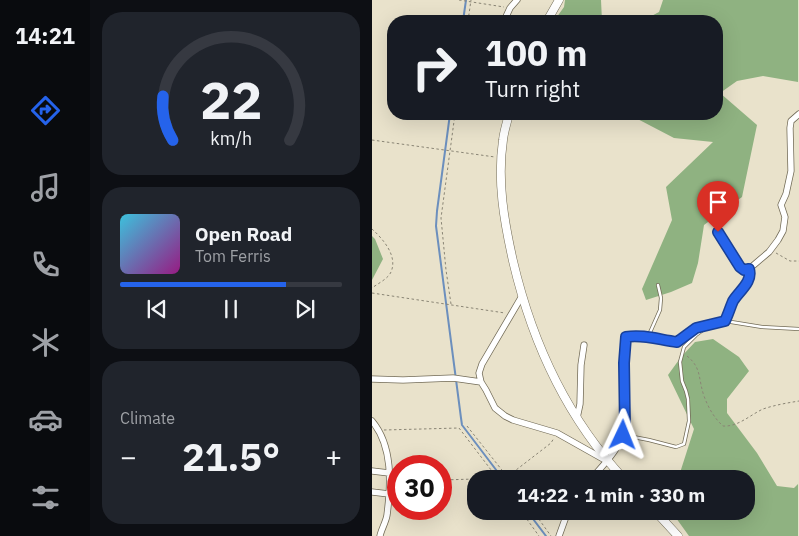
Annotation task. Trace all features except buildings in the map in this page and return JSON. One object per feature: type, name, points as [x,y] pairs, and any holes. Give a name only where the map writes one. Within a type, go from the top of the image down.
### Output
[{"type":"street","points":[[507,15],[517,0]]},
{"type":"street","points":[[550,15],[559,0]]},
{"type":"street","points":[[599,470],[617,449],[625,428],[624,363],[626,337],[648,337],[677,342],[696,328],[725,321],[733,302],[748,282],[749,269],[771,250],[778,240],[783,231],[785,217],[781,205],[791,171],[791,121],[798,114]]},
{"type":"street","points":[[508,120],[503,140],[501,177],[506,230],[522,296],[541,351],[569,407],[616,470]]},
{"type":"street","points":[[522,296],[482,364],[479,373],[480,382],[495,408],[505,416],[557,433],[607,461]]},
{"type":"street","points":[[576,418],[580,404],[580,365],[584,344]]},
{"type":"street","points":[[372,379],[453,378],[480,382]]},
{"type":"street","points":[[372,421],[379,430],[387,455]]},
{"type":"street","points":[[372,471],[387,473]]},
{"type":"street","points":[[372,492],[387,494]]},
{"type":"street","points":[[380,536],[387,517]]},
{"type":"street","points":[[559,536],[565,520]]},
{"type":"street","points":[[663,520],[678,536]]},
{"type":"lane","points":[[718,232],[740,267],[744,270],[749,269]]},
{"type":"lane","points":[[648,337],[660,310],[661,298],[658,284]]},
{"type":"lane","points":[[725,321],[762,327],[798,329]]},
{"type":"lane","points":[[623,435],[676,447],[684,444],[689,421],[688,399],[682,381],[680,362],[682,352],[684,347],[696,335],[710,325]]},
{"type":"path","points":[[459,0],[510,8]]},
{"type":"path","points":[[469,15],[471,1]]},
{"type":"path","points":[[451,304],[441,218],[454,120]]},
{"type":"path","points":[[372,140],[502,158]]},
{"type":"path","points":[[372,229],[388,248],[392,260],[391,272],[372,288]]},
{"type":"path","points":[[771,250],[790,261],[798,261]]},
{"type":"path","points":[[372,292],[511,313]]},
{"type":"path","points":[[682,352],[696,365],[704,395],[713,416],[723,426],[731,426],[762,410],[798,400]]},
{"type":"path","points":[[468,426],[502,470]]},
{"type":"path","points":[[379,430],[460,428],[492,470]]},
{"type":"path","points":[[518,470],[551,443],[557,433]]},
{"type":"path","points":[[452,480],[467,479]]},
{"type":"path","points":[[527,520],[539,536]]},
{"type":"path","points":[[539,520],[551,536]]},
{"type":"green space","points":[[565,0],[601,0],[602,15],[558,15],[564,7]]},
{"type":"green space","points":[[663,0],[798,0],[798,82],[763,76],[737,81],[723,91],[723,15],[653,15],[659,12]]},
{"type":"green space","points":[[723,96],[757,125],[742,197],[704,225],[698,263],[692,283],[646,300],[642,289],[672,220],[666,187],[713,142],[674,138],[640,120],[723,120]]},
{"type":"green space","points":[[372,236],[383,259],[372,280]]},
{"type":"green space","points":[[713,339],[739,357],[749,371],[727,399],[727,413],[757,453],[777,486],[794,488],[798,484],[798,536],[689,536],[677,520],[755,520],[755,470],[681,470],[694,429],[668,375],[695,342]]},
{"type":"waterway","points":[[464,15],[466,0]]},
{"type":"waterway","points":[[449,120],[436,226],[462,425],[496,470]]},
{"type":"waterway","points":[[534,520],[546,536]]},
{"type":"route","points":[[623,435],[625,428],[624,363],[626,337],[648,337],[677,342],[696,328],[725,321],[733,302],[748,282],[749,269],[744,270],[740,267],[718,232]]}]
